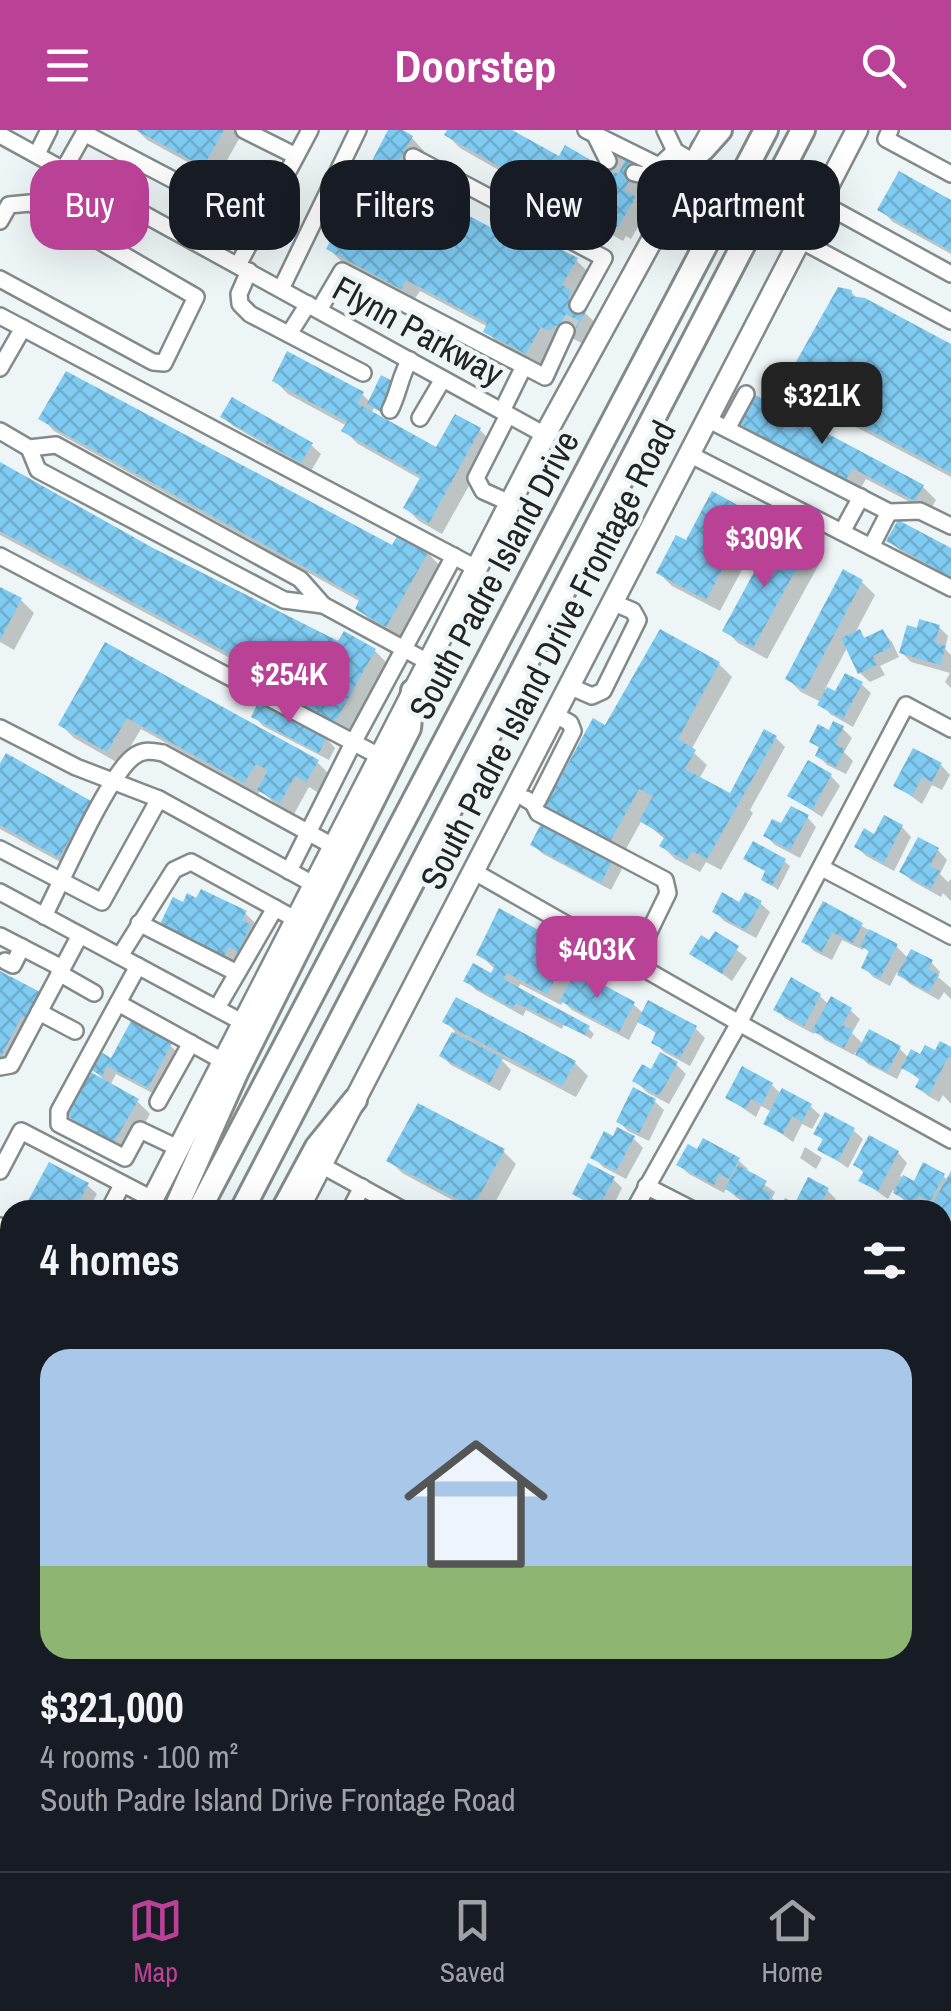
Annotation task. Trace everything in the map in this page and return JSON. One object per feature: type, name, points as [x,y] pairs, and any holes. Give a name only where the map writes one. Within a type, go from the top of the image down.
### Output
[{"type":"highway","points":[[703,148],[720,130]]},
{"type":"highway","name":"South Padre Island Drive","points":[[204,1200],[766,130]]},
{"type":"highway","name":"South Padre Island Drive","points":[[247,1200],[803,130]]},
{"type":"highway","points":[[179,1200],[236,1072],[410,728],[412,692]]},
{"type":"highway","points":[[288,1200],[317,1148],[354,1100]]},
{"type":"main road","name":"South Padre Island Drive Frontage Road","points":[[840,163],[857,130]]},
{"type":"main road","points":[[152,1200],[545,435],[703,148]]},
{"type":"main road","name":"South Padre Island Drive Frontage Road","points":[[303,1200],[795,250]]},
{"type":"street","points":[[37,154],[49,130]]},
{"type":"street","points":[[244,130],[296,156]]},
{"type":"street","points":[[294,160],[310,130]]},
{"type":"street","points":[[281,289],[358,130]]},
{"type":"street","points":[[666,130],[674,151]]},
{"type":"street","points":[[890,130],[886,139],[951,174]]},
{"type":"street","points":[[74,160],[85,132],[169,177]]},
{"type":"street","points":[[590,132],[607,160]]},
{"type":"street","points":[[590,132],[647,160]]},
{"type":"street","name":"Flynn Parkway","points":[[0,134],[48,160]]},
{"type":"street","points":[[665,160],[674,151],[703,148]]},
{"type":"street","points":[[414,156],[604,258],[578,305]]},
{"type":"street","points":[[0,221],[9,205],[30,203]]},
{"type":"street","points":[[840,213],[951,274]]},
{"type":"street","name":"Flynn Parkway","points":[[149,216],[545,435]]},
{"type":"street","points":[[0,279],[153,362],[164,363],[196,297],[115,250]]},
{"type":"street","points":[[250,250],[243,268],[240,304],[250,314],[364,372]]},
{"type":"street","points":[[819,250],[951,321]]},
{"type":"street","points":[[289,334],[342,271],[545,377],[566,330]]},
{"type":"street","points":[[0,316],[476,568]]},
{"type":"street","points":[[0,368],[22,328]]},
{"type":"street","points":[[390,410],[410,360]]},
{"type":"street","points":[[510,502],[483,491],[476,478],[524,366]]},
{"type":"street","points":[[420,418],[443,379]]},
{"type":"street","points":[[727,429],[746,394]]},
{"type":"street","points":[[707,419],[889,512],[920,512],[951,526]]},
{"type":"street","points":[[0,431],[29,448],[56,445],[300,580],[324,605],[428,662]]},
{"type":"street","points":[[29,448],[38,470],[284,600],[324,605]]},
{"type":"street","points":[[689,454],[951,588]]},
{"type":"street","points":[[842,532],[860,497]]},
{"type":"street","points":[[870,547],[889,512]]},
{"type":"street","points":[[0,556],[379,756]]},
{"type":"street","points":[[290,871],[454,556]]},
{"type":"street","points":[[569,686],[592,696],[603,691],[638,620],[633,611],[612,602]]},
{"type":"street","points":[[639,1200],[822,868],[906,705],[951,730]]},
{"type":"street","points":[[533,803],[573,730],[570,723],[554,714]]},
{"type":"street","points":[[0,728],[76,767],[159,799],[313,884]]},
{"type":"street","points":[[44,916],[114,780],[140,752],[163,753],[333,846]]},
{"type":"street","points":[[513,793],[533,803],[538,812],[664,880],[668,893],[634,963]]},
{"type":"street","points":[[0,849],[102,902],[159,799]]},
{"type":"street","points":[[120,956],[174,870],[191,862],[295,919]]},
{"type":"street","points":[[822,868],[951,936]]},
{"type":"street","points":[[473,871],[951,1140]]},
{"type":"street","points":[[0,892],[242,1022]]},
{"type":"street","points":[[216,1008],[275,908]]},
{"type":"street","points":[[139,923],[237,973]]},
{"type":"street","points":[[0,1067],[10,1065],[80,935]]},
{"type":"street","points":[[0,936],[94,994]]},
{"type":"street","points":[[5,961],[13,965],[22,947]]},
{"type":"street","points":[[138,966],[60,1111],[60,1124],[125,1158],[140,1130],[178,1148]]},
{"type":"street","points":[[118,1003],[223,1060]]},
{"type":"street","points":[[39,1012],[75,1031]]},
{"type":"street","points":[[158,1102],[191,1043]]},
{"type":"street","points":[[0,1170],[20,1131],[122,1185],[142,1200]]},
{"type":"street","points":[[322,1165],[385,1200]]},
{"type":"street","points":[[115,1200],[122,1185]]},
{"type":"street","points":[[646,1186],[673,1200]]},
{"type":"street","points":[[355,1200],[362,1187]]},
{"type":"building","points":[[136,130],[224,130],[207,160],[190,160]]},
{"type":"building","points":[[388,130],[403,130],[413,136],[400,160],[372,160]]},
{"type":"building","points":[[447,130],[512,130],[559,156],[565,145],[590,160],[490,161],[444,135]]},
{"type":"building","points":[[613,152],[637,166],[624,190],[636,197],[618,227],[617,160],[608,160]]},
{"type":"building","points":[[899,171],[951,200],[951,251],[877,210]]},
{"type":"building","points":[[470,216],[490,227],[490,250],[563,250],[578,258],[562,285],[572,291],[568,299],[587,310],[573,334],[555,325],[550,331],[541,327],[526,354],[483,332],[487,323],[406,280],[401,289],[328,250],[470,250]]},
{"type":"building","points":[[838,287],[852,290],[851,296],[865,298],[951,344],[951,473],[783,385]]},
{"type":"building","points":[[287,351],[364,392],[357,403],[436,447],[455,414],[481,428],[429,523],[403,508],[421,476],[341,431],[347,422],[272,381]]},
{"type":"building","points":[[66,371],[392,545],[399,533],[429,551],[386,627],[355,609],[360,598],[38,419]]},
{"type":"building","points":[[381,375],[396,383],[381,412],[367,404]]},
{"type":"building","points":[[755,395],[924,485],[915,501],[852,468],[846,480],[739,424]]},
{"type":"building","points":[[232,397],[313,443],[301,463],[220,417]]},
{"type":"building","points":[[0,462],[153,548],[338,641],[344,631],[376,649],[334,724],[293,701],[299,691],[0,531]]},
{"type":"building","points":[[712,491],[752,513],[706,600],[656,573],[676,535],[686,540]]},
{"type":"building","points":[[898,520],[951,548],[951,577],[886,541]]},
{"type":"building","points":[[776,532],[807,549],[753,648],[722,631]]},
{"type":"building","points":[[843,569],[863,580],[805,690],[785,679]]},
{"type":"building","points":[[0,587],[22,598],[0,640]]},
{"type":"building","points":[[919,619],[940,625],[935,643],[946,646],[940,665],[899,653],[907,625],[917,628]]},
{"type":"building","points":[[660,629],[720,662],[678,739],[696,750],[685,769],[730,793],[764,729],[777,736],[707,859],[692,851],[686,861],[659,846],[665,836],[639,821],[653,796],[639,789],[608,845],[543,809],[593,718],[605,725]]},
{"type":"building","points":[[860,629],[864,638],[883,629],[892,647],[873,656],[877,665],[858,674],[841,638]]},
{"type":"building","points":[[105,642],[319,760],[306,782],[295,776],[280,803],[257,790],[268,770],[256,764],[244,783],[127,718],[107,752],[58,725]]},
{"type":"building","points":[[845,673],[863,682],[843,719],[817,705],[827,687],[835,691]]},
{"type":"building","points":[[259,700],[327,736],[319,753],[251,717]]},
{"type":"building","points":[[833,721],[844,726],[835,744],[845,749],[836,767],[815,756],[819,747],[809,742],[818,724],[829,730]]},
{"type":"building","points":[[913,748],[942,763],[932,782],[922,777],[912,796],[893,786]]},
{"type":"building","points":[[6,753],[91,801],[59,858],[0,825],[0,763]]},
{"type":"building","points":[[808,760],[832,774],[812,810],[787,796]]},
{"type":"building","points":[[791,806],[809,815],[790,850],[763,836],[772,819],[781,823]]},
{"type":"building","points":[[884,815],[903,825],[884,863],[854,847],[864,828],[874,834]]},
{"type":"building","points":[[543,820],[614,858],[601,883],[530,845]]},
{"type":"building","points":[[918,837],[939,848],[930,866],[940,871],[931,889],[899,872]]},
{"type":"building","points":[[753,841],[786,859],[772,886],[761,880],[765,871],[743,859]]},
{"type":"building","points":[[201,889],[247,911],[242,920],[251,925],[238,952],[229,947],[224,956],[160,924],[173,897],[183,902],[187,893],[196,898]]},
{"type":"building","points":[[722,892],[739,902],[745,892],[762,901],[746,930],[712,912]]},
{"type":"building","points":[[823,901],[863,923],[853,943],[832,932],[822,952],[801,942]]},
{"type":"building","points":[[499,908],[549,936],[540,953],[563,965],[547,994],[507,973],[503,979],[590,1026],[585,1035],[516,1003],[513,1008],[463,981],[473,963],[491,973],[495,965],[476,955]]},
{"type":"building","points":[[869,929],[898,944],[880,978],[861,968],[869,951],[860,946]]},
{"type":"building","points":[[715,931],[739,946],[722,974],[689,954],[701,935],[709,940]]},
{"type":"building","points":[[911,949],[933,960],[928,969],[939,975],[929,992],[897,975]]},
{"type":"building","points":[[576,970],[635,1002],[619,1032],[560,1001]]},
{"type":"building","points":[[0,971],[40,992],[0,1058]]},
{"type":"building","points":[[791,977],[821,994],[804,1026],[773,1010]]},
{"type":"building","points":[[831,996],[852,1008],[842,1025],[853,1030],[844,1048],[812,1031]]},
{"type":"building","points":[[456,997],[576,1061],[562,1086],[442,1022]]},
{"type":"building","points":[[648,1000],[697,1026],[680,1058],[651,1043],[656,1032],[637,1022]]},
{"type":"building","points":[[131,1021],[172,1043],[148,1088],[107,1066],[102,1076],[91,1070],[101,1052],[111,1058]]},
{"type":"building","points":[[869,1029],[901,1046],[887,1072],[855,1055]]},
{"type":"building","points":[[452,1032],[503,1058],[490,1083],[439,1056]]},
{"type":"building","points":[[940,1041],[951,1047],[951,1058],[948,1057],[929,1095],[915,1087],[920,1078],[901,1068],[911,1049],[920,1054],[925,1045],[935,1050]]},
{"type":"building","points":[[660,1052],[678,1062],[659,1096],[632,1081],[642,1064],[651,1069]]},
{"type":"building","points":[[742,1066],[773,1083],[762,1104],[751,1099],[746,1109],[725,1098]]},
{"type":"building","points":[[87,1070],[139,1099],[114,1142],[63,1114]]},
{"type":"building","points":[[633,1087],[656,1099],[639,1133],[616,1122]]},
{"type":"building","points":[[782,1088],[812,1104],[802,1122],[792,1116],[783,1134],[763,1124]]},
{"type":"building","points":[[418,1103],[505,1149],[477,1200],[460,1200],[386,1161]]},
{"type":"building","points":[[825,1112],[855,1128],[838,1161],[817,1150],[823,1139],[813,1134]]},
{"type":"building","points":[[617,1127],[635,1136],[616,1171],[590,1158],[604,1131],[613,1136]]},
{"type":"building","points":[[869,1135],[899,1151],[878,1191],[858,1181],[864,1171],[853,1165]]},
{"type":"building","points":[[703,1138],[740,1158],[729,1179],[719,1174],[714,1185],[676,1165],[688,1144],[697,1149]]},
{"type":"building","points":[[49,1162],[89,1183],[80,1200],[28,1200]]},
{"type":"building","points":[[923,1162],[945,1174],[931,1200],[919,1196],[917,1200],[906,1200],[893,1193],[903,1175],[914,1181]]},
{"type":"building","points":[[588,1163],[615,1177],[602,1200],[583,1200],[572,1194]]},
{"type":"building","points":[[738,1165],[767,1181],[762,1189],[772,1194],[769,1200],[745,1200],[725,1189]]},
{"type":"building","points":[[951,1171],[951,1200],[935,1200]]},
{"type":"building","points":[[808,1177],[829,1188],[822,1200],[796,1200]]},
{"type":"tunnel","points":[[617,165],[634,173]]},
{"type":"tunnel","points":[[566,331],[578,305]]}]
